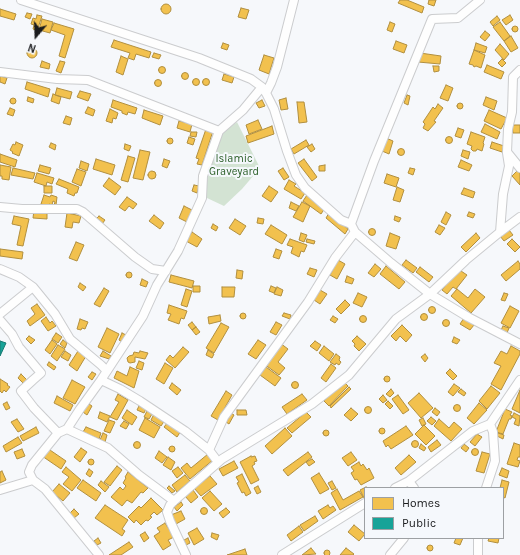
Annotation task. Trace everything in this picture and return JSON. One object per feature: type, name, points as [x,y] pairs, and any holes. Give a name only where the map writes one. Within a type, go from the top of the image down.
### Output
[{"type":"street","points":[[21,0],[200,58],[251,79],[264,90],[274,109],[296,176],[304,188],[341,220],[351,224],[355,232],[430,294],[468,317],[520,344]]},
{"type":"street","points":[[99,555],[45,489],[33,480],[30,472],[32,465],[58,434],[68,429],[80,409],[108,371],[143,316],[157,285],[178,251],[202,198],[203,176],[219,130],[243,110],[271,83],[278,67],[294,0]]},
{"type":"street","points":[[351,224],[374,162],[432,19],[458,18],[480,0]]},
{"type":"street","points":[[500,232],[503,194],[509,166],[507,152],[508,129],[512,112],[513,77],[520,70]]},
{"type":"street","points":[[0,72],[57,79],[88,80],[219,130]]},
{"type":"street","points":[[507,152],[520,168]]},
{"type":"street","points":[[0,207],[22,209],[77,209],[83,212],[134,257],[152,269],[166,271]]},
{"type":"street","points":[[186,555],[167,512],[170,505],[218,462],[254,438],[312,404],[350,375],[396,319],[430,294],[466,260],[520,217]]},
{"type":"street","points":[[210,450],[224,416],[308,302],[335,258],[355,232]]},
{"type":"street","points":[[0,269],[19,277],[33,288],[55,314],[70,339],[108,371]]},
{"type":"street","points":[[0,314],[33,288]]},
{"type":"street","points":[[0,320],[12,334],[19,347],[42,373],[21,391],[34,408],[58,434]]},
{"type":"street","points":[[101,380],[140,401],[185,431],[210,450],[218,462]]},
{"type":"street","points":[[401,487],[412,485],[473,431],[490,424],[520,380]]},
{"type":"street","points":[[486,487],[495,461],[493,432],[490,424]]},
{"type":"street","points":[[68,429],[108,448],[139,475],[174,501]]},
{"type":"street","points":[[0,490],[33,480]]},
{"type":"street","points":[[282,555],[364,504]]},
{"type":"street","points":[[390,555],[403,539]]},
{"type":"street","points":[[478,539],[478,555]]},
{"type":"green space","name":"Islamic Graveyard","points":[[237,122],[260,168],[242,189],[224,206],[207,198],[206,183],[222,133]]},
{"type":"building: Homes","points":[[400,0],[407,0],[424,7],[422,13],[398,3]]},
{"type":"building: Homes","points":[[429,0],[436,0],[434,6],[428,4]]},
{"type":"building: Homes","points":[[164,4],[168,4],[170,5],[170,13],[164,14],[161,11],[161,7]]},
{"type":"building: Homes","points":[[241,8],[249,10],[246,19],[238,17]]},
{"type":"building: Homes","points":[[0,9],[16,14],[14,20],[0,16]]},
{"type":"building: Homes","points":[[27,13],[32,14],[30,19],[25,17]]},
{"type":"building: Homes","points":[[37,15],[42,16],[37,31],[33,29],[34,25],[31,24],[33,18],[36,19]]},
{"type":"building: Homes","points":[[510,15],[513,20],[506,25],[502,20]]},
{"type":"building: Homes","points":[[497,16],[500,20],[493,26],[490,22]]},
{"type":"building: Homes","points":[[42,19],[53,22],[50,33],[39,30]]},
{"type":"building: Homes","points":[[390,22],[395,24],[392,32],[387,30]]},
{"type":"building: Homes","points":[[500,22],[510,36],[504,41],[493,27]]},
{"type":"building: Homes","points":[[54,23],[74,29],[65,58],[59,56],[65,35],[51,30]]},
{"type":"building: Homes","points":[[515,26],[518,29],[515,32],[512,29]]},
{"type":"building: Homes","points":[[485,31],[490,35],[485,41],[480,37]]},
{"type":"building: Homes","points":[[511,36],[518,48],[511,52],[504,41]]},
{"type":"building: Homes","points":[[114,40],[151,52],[149,58],[136,54],[134,60],[128,58],[130,53],[111,47]]},
{"type":"building: Homes","points":[[396,41],[407,45],[404,53],[393,49]]},
{"type":"building: Homes","points":[[223,43],[229,45],[227,50],[221,48]]},
{"type":"building: Homes","points":[[476,43],[487,47],[485,53],[474,50]]},
{"type":"building: Homes","points":[[500,44],[509,54],[504,60],[495,50]]},
{"type":"building: Homes","points":[[30,48],[34,48],[37,53],[34,58],[30,58],[27,55],[27,51]]},
{"type":"building: Homes","points":[[474,50],[485,55],[481,68],[476,66],[474,67],[473,65],[469,64]]},
{"type":"building: Homes","points":[[154,53],[161,55],[159,59],[152,57]]},
{"type":"building: Homes","points":[[420,53],[441,56],[440,64],[418,62]]},
{"type":"building: Homes","points":[[264,55],[274,58],[269,74],[259,70]]},
{"type":"building: Homes","points":[[121,56],[128,59],[123,75],[116,72]]},
{"type":"building: Homes","points":[[502,59],[506,63],[502,67],[498,63]]},
{"type":"building: Homes","points":[[42,61],[50,64],[49,69],[40,67]]},
{"type":"building: Homes","points":[[60,61],[65,62],[61,73],[56,71]]},
{"type":"building: Homes","points":[[487,65],[504,72],[501,79],[484,72]]},
{"type":"building: Homes","points":[[162,66],[165,67],[165,73],[162,74],[159,73],[158,70],[159,67]]},
{"type":"building: Homes","points":[[433,66],[439,66],[439,71],[434,72]]},
{"type":"building: Homes","points":[[185,72],[188,73],[188,79],[185,80],[182,79],[181,76],[182,73]]},
{"type":"building: Homes","points":[[224,74],[234,77],[232,83],[222,80]]},
{"type":"building: Homes","points":[[0,76],[7,78],[5,84],[0,82]]},
{"type":"building: Homes","points":[[196,78],[200,82],[196,86],[192,82]]},
{"type":"building: Homes","points":[[206,78],[210,82],[206,86],[202,82]]},
{"type":"building: Homes","points":[[158,79],[161,80],[161,86],[158,87],[155,86],[154,83],[155,80]]},
{"type":"building: Homes","points":[[27,82],[50,89],[48,97],[25,89]]},
{"type":"building: Homes","points":[[446,85],[453,88],[448,101],[440,98]]},
{"type":"building: Homes","points":[[57,88],[72,92],[70,99],[55,95]]},
{"type":"building: Homes","points":[[80,91],[91,94],[88,101],[77,97]]},
{"type":"building: Homes","points":[[53,94],[61,97],[59,104],[51,101]]},
{"type":"building: Homes","points":[[407,95],[410,96],[408,105],[404,103]]},
{"type":"building: Homes","points":[[28,97],[34,99],[33,103],[27,101]]},
{"type":"building: Homes","points":[[486,97],[497,101],[494,110],[483,105]]},
{"type":"building: Homes","points":[[13,98],[16,101],[13,104],[10,101]]},
{"type":"building: Homes","points":[[286,98],[288,109],[281,110],[279,100]]},
{"type":"building: Homes","points":[[113,100],[137,108],[135,114],[128,112],[127,115],[122,113],[122,111],[111,107]]},
{"type":"building: Homes","points":[[262,100],[265,106],[259,108],[256,103]]},
{"type":"building: Homes","points":[[297,102],[304,102],[307,122],[299,123]]},
{"type":"building: Homes","points":[[460,103],[463,106],[460,109],[457,106]]},
{"type":"building: Homes","points":[[438,104],[443,108],[434,121],[436,122],[428,131],[423,128],[425,124],[423,122],[433,107],[435,109]]},
{"type":"building: Homes","points":[[88,107],[95,110],[93,116],[85,113]]},
{"type":"building: Homes","points":[[10,108],[15,110],[13,116],[7,114]]},
{"type":"building: Homes","points":[[110,109],[118,113],[116,119],[113,118],[112,123],[106,121]]},
{"type":"building: Homes","points":[[144,110],[163,116],[160,125],[142,118]]},
{"type":"building: Homes","points":[[489,110],[507,118],[501,129],[484,121]]},
{"type":"building: Homes","points":[[66,116],[72,118],[70,125],[63,123]]},
{"type":"building: Homes","points":[[258,120],[262,129],[249,134],[246,125]]},
{"type":"building: Homes","points":[[179,121],[192,124],[190,132],[177,128]]},
{"type":"building: Homes","points":[[485,124],[500,132],[497,139],[481,132]]},
{"type":"building: Homes","points":[[512,125],[520,125],[520,133],[513,133]]},
{"type":"building: Homes","points":[[272,126],[274,134],[248,143],[246,136]]},
{"type":"building: Homes","points":[[458,128],[464,130],[461,138],[455,136]]},
{"type":"building: Homes","points":[[206,129],[213,131],[202,165],[197,164],[199,159],[196,158]]},
{"type":"building: Homes","points":[[191,132],[197,132],[196,137],[190,136]]},
{"type":"building: Homes","points":[[471,132],[485,137],[482,151],[477,149],[476,151],[473,151],[471,149],[472,146],[467,144]]},
{"type":"building: Homes","points":[[189,137],[195,139],[193,145],[187,143]]},
{"type":"building: Homes","points":[[449,137],[452,140],[449,143],[446,140]]},
{"type":"building: Homes","points":[[170,138],[173,141],[170,144],[167,141]]},
{"type":"building: Homes","points":[[386,138],[393,141],[389,154],[382,151]]},
{"type":"building: Homes","points":[[306,140],[309,145],[294,154],[291,149]]},
{"type":"building: Homes","points":[[16,142],[23,145],[19,156],[12,153],[13,152],[10,150]]},
{"type":"building: Homes","points":[[492,142],[504,146],[502,152],[490,148]]},
{"type":"building: Homes","points":[[51,143],[56,145],[55,150],[49,147]]},
{"type":"building: Homes","points":[[125,144],[131,146],[129,151],[124,149]]},
{"type":"building: Homes","points":[[312,144],[315,149],[311,152],[307,147]]},
{"type":"building: Homes","points":[[401,149],[404,152],[401,155],[398,152]]},
{"type":"building: Homes","points":[[140,150],[150,152],[143,180],[133,178]]},
{"type":"building: Homes","points":[[463,150],[470,152],[468,159],[461,156]]},
{"type":"building: Homes","points":[[0,154],[17,160],[15,167],[0,162]]},
{"type":"building: Homes","points":[[128,156],[135,158],[128,182],[121,180]]},
{"type":"building: Homes","points":[[96,159],[115,165],[112,175],[93,169]]},
{"type":"building: Homes","points":[[164,159],[170,161],[167,168],[162,166]]},
{"type":"building: Homes","points":[[304,159],[317,177],[312,181],[298,163]]},
{"type":"building: Homes","points":[[461,160],[472,165],[469,171],[458,167]]},
{"type":"building: Homes","points":[[81,161],[89,164],[87,171],[79,168]]},
{"type":"building: Homes","points":[[0,165],[11,167],[9,180],[2,179],[2,176],[0,176]]},
{"type":"building: Homes","points":[[40,165],[51,168],[49,174],[38,171]]},
{"type":"building: Homes","points":[[325,165],[325,171],[319,171],[319,166]]},
{"type":"building: Homes","points":[[13,168],[35,173],[33,179],[11,175]]},
{"type":"building: Homes","points":[[283,168],[289,177],[284,180],[278,171]]},
{"type":"building: Homes","points":[[410,168],[415,169],[413,175],[408,173]]},
{"type":"building: Homes","points":[[77,169],[86,172],[81,186],[72,182]]},
{"type":"building: Homes","points":[[518,170],[520,172],[520,185],[512,176]]},
{"type":"building: Homes","points":[[152,171],[155,172],[155,178],[152,179],[149,178],[148,175],[149,172]]},
{"type":"building: Homes","points":[[37,173],[54,178],[52,184],[47,182],[46,186],[34,182]]},
{"type":"building: Homes","points":[[387,174],[399,178],[396,187],[384,183]]},
{"type":"building: Homes","points":[[109,178],[121,187],[115,195],[103,186]]},
{"type":"building: Homes","points":[[59,179],[79,187],[77,193],[75,193],[74,196],[67,193],[68,189],[56,184]]},
{"type":"building: Homes","points":[[289,180],[296,184],[294,186],[305,193],[301,199],[284,189]]},
{"type":"building: Homes","points":[[194,185],[199,186],[197,193],[192,191]]},
{"type":"building: Homes","points":[[44,186],[52,186],[52,193],[44,193]]},
{"type":"building: Homes","points":[[269,186],[278,192],[271,202],[262,196]]},
{"type":"building: Homes","points":[[397,187],[404,190],[400,202],[393,200]]},
{"type":"building: Homes","points":[[464,188],[475,192],[473,198],[461,194]]},
{"type":"building: Homes","points":[[44,195],[57,197],[56,205],[54,205],[55,202],[53,201],[52,205],[49,204],[48,206],[41,204]]},
{"type":"building: Homes","points":[[307,195],[325,208],[321,214],[303,201]]},
{"type":"building: Homes","points":[[127,197],[137,204],[133,209],[129,206],[125,211],[119,207]]},
{"type":"building: Homes","points":[[291,202],[299,206],[296,211],[289,208]]},
{"type":"building: Homes","points":[[302,202],[310,206],[303,222],[293,217]]},
{"type":"building: Homes","points":[[184,206],[192,210],[187,222],[179,218]]},
{"type":"building: Homes","points":[[34,210],[47,211],[47,219],[33,218]]},
{"type":"building: Homes","points":[[446,212],[451,215],[446,225],[441,222]]},
{"type":"building: Homes","points":[[469,212],[475,214],[473,218],[467,216]]},
{"type":"building: Homes","points":[[67,213],[81,216],[79,223],[73,222],[72,228],[65,227]]},
{"type":"building: Homes","points":[[329,213],[348,229],[345,234],[326,218]]},
{"type":"building: Homes","points":[[154,215],[164,223],[160,229],[149,221]]},
{"type":"building: Homes","points":[[14,216],[29,219],[23,246],[17,245],[21,226],[12,224]]},
{"type":"building: Homes","points":[[99,216],[105,220],[102,224],[96,219]]},
{"type":"building: Homes","points":[[395,216],[401,218],[399,222],[394,220]]},
{"type":"building: Homes","points":[[258,218],[264,219],[263,224],[257,223]]},
{"type":"building: Homes","points":[[235,219],[246,226],[240,235],[229,228]]},
{"type":"building: Homes","points":[[213,224],[218,227],[216,231],[211,228]]},
{"type":"building: Homes","points":[[271,225],[287,235],[282,244],[265,234]]},
{"type":"building: Homes","points":[[439,225],[445,228],[440,235],[435,232]]},
{"type":"building: Homes","points":[[372,229],[375,232],[372,235],[369,232]]},
{"type":"building: Homes","points":[[509,230],[513,235],[504,241],[500,236]]},
{"type":"building: Homes","points":[[192,232],[202,239],[197,247],[186,241]]},
{"type":"building: Homes","points":[[301,233],[307,235],[304,242],[299,240]]},
{"type":"building: Homes","points":[[390,233],[400,237],[396,249],[386,246]]},
{"type":"building: Homes","points":[[476,233],[480,238],[466,252],[461,247]]},
{"type":"building: Homes","points":[[290,239],[307,245],[304,252],[301,251],[299,257],[291,253],[293,247],[287,245]]},
{"type":"building: Homes","points":[[307,239],[315,241],[314,244],[306,242]]},
{"type":"building: Homes","points":[[512,239],[520,247],[515,252],[507,244]]},
{"type":"building: Homes","points":[[76,242],[84,245],[77,261],[69,258]]},
{"type":"building: Homes","points":[[0,249],[23,252],[22,259],[0,256]]},
{"type":"building: Homes","points":[[276,249],[282,251],[279,259],[273,257]]},
{"type":"building: Homes","points":[[338,260],[345,264],[337,279],[330,275]]},
{"type":"building: Homes","points":[[406,260],[417,268],[413,273],[402,265]]},
{"type":"building: Homes","points":[[518,261],[520,264],[520,269],[506,281],[501,275]]},
{"type":"building: Homes","points":[[375,264],[381,269],[374,277],[368,273]]},
{"type":"building: Homes","points":[[386,266],[405,282],[399,289],[380,274]]},
{"type":"building: Homes","points":[[420,267],[433,277],[429,282],[416,272]]},
{"type":"building: Homes","points":[[310,268],[317,270],[314,277],[307,274]]},
{"type":"building: Homes","points":[[458,269],[467,275],[456,289],[453,287],[447,294],[442,290]]},
{"type":"building: Homes","points":[[237,270],[243,271],[242,279],[236,278]]},
{"type":"building: Homes","points":[[129,272],[132,275],[129,278],[126,275]]},
{"type":"building: Homes","points":[[171,275],[194,281],[192,288],[169,282]]},
{"type":"building: Homes","points":[[347,276],[354,279],[352,284],[345,282]]},
{"type":"building: Homes","points":[[142,279],[148,282],[146,287],[140,285]]},
{"type":"building: Homes","points":[[80,283],[86,287],[83,291],[78,287]]},
{"type":"building: Homes","points":[[193,286],[200,286],[200,292],[193,292]]},
{"type":"building: Homes","points":[[271,286],[276,288],[274,293],[269,291]]},
{"type":"building: Homes","points":[[222,287],[235,287],[234,297],[222,297]]},
{"type":"building: Homes","points":[[277,287],[283,290],[281,296],[274,294]]},
{"type":"building: Homes","points":[[104,288],[109,291],[100,307],[94,304]]},
{"type":"building: Homes","points":[[186,289],[192,291],[187,307],[181,305]]},
{"type":"building: Homes","points":[[457,289],[468,298],[475,289],[485,297],[471,313],[451,296]]},
{"type":"building: Homes","points":[[320,290],[327,294],[320,304],[314,300]]},
{"type":"building: Homes","points":[[358,293],[367,297],[362,307],[353,303]]},
{"type":"building: Homes","points":[[504,293],[508,294],[505,301],[501,300]]},
{"type":"building: Homes","points":[[345,300],[350,305],[341,314],[336,309]]},
{"type":"building: Homes","points":[[37,304],[45,315],[30,326],[27,321],[35,314],[31,308]]},
{"type":"building: Homes","points":[[169,305],[187,311],[184,319],[181,318],[179,324],[168,320],[171,314],[167,313]]},
{"type":"building: Homes","points":[[510,306],[519,311],[510,328],[501,323]]},
{"type":"building: Homes","points":[[432,307],[435,310],[432,313],[429,310]]},
{"type":"building: Homes","points":[[243,313],[246,316],[243,319],[240,316]]},
{"type":"building: Homes","points":[[284,313],[291,315],[290,319],[282,316]]},
{"type":"building: Homes","points":[[424,314],[427,317],[424,320],[421,317]]},
{"type":"building: Homes","points":[[220,315],[221,321],[209,324],[208,317]]},
{"type":"building: Homes","points":[[333,316],[338,319],[335,323],[330,320]]},
{"type":"building: Homes","points":[[363,316],[366,319],[363,322],[360,319]]},
{"type":"building: Homes","points":[[46,317],[50,323],[52,321],[56,326],[48,331],[41,321]]},
{"type":"building: Homes","points":[[464,318],[474,325],[470,330],[460,324]]},
{"type":"building: Homes","points":[[80,319],[88,322],[85,329],[77,329]]},
{"type":"building: Homes","points":[[446,320],[449,323],[446,326],[443,323]]},
{"type":"building: Homes","points":[[192,322],[196,327],[192,330],[188,325]]},
{"type":"building: Homes","points":[[276,322],[282,325],[276,335],[270,332]]},
{"type":"building: Homes","points":[[221,323],[229,327],[214,353],[206,348]]},
{"type":"building: Homes","points":[[402,325],[412,335],[406,342],[400,336],[396,341],[391,336]]},
{"type":"building: Homes","points":[[503,326],[509,328],[507,333],[501,330]]},
{"type":"building: Homes","points":[[196,327],[200,332],[196,335],[192,330]]},
{"type":"building: Homes","points":[[107,328],[119,334],[110,353],[98,347]]},
{"type":"building: Homes","points":[[56,333],[62,337],[58,343],[52,339]]},
{"type":"building: Homes","points":[[122,333],[126,335],[122,342],[119,340]]},
{"type":"building: Homes","points":[[29,336],[35,340],[31,344],[26,339]]},
{"type":"building: Homes","points":[[357,336],[366,344],[359,351],[354,346],[355,344],[352,341]]},
{"type":"building: Homes","points":[[454,337],[460,340],[457,344],[452,342]]},
{"type":"building: Homes","points":[[52,340],[57,344],[50,354],[45,350]]},
{"type":"building: Homes","points":[[63,340],[67,343],[65,348],[60,344]]},
{"type":"building: Homes","points":[[258,340],[266,345],[256,359],[248,354]]},
{"type":"building: Homes","points":[[315,341],[321,345],[317,351],[310,346]]},
{"type":"building: Homes","points":[[280,343],[288,349],[278,362],[285,368],[279,375],[264,364]]},
{"type":"building: Homes","points":[[58,345],[65,349],[57,361],[51,356]]},
{"type":"building: Homes","points":[[324,346],[334,354],[329,361],[319,353]]},
{"type":"building: Homes","points":[[511,346],[520,351],[520,354],[501,390],[491,384],[501,366],[494,363],[501,351],[507,354]]},
{"type":"building: Homes","points":[[183,347],[189,352],[175,368],[166,360],[170,355],[173,358]]},
{"type":"building: Homes","points":[[208,350],[214,354],[212,358],[206,355]]},
{"type":"building: Homes","points":[[65,351],[71,355],[68,361],[61,357]]},
{"type":"building: Homes","points":[[78,351],[86,356],[77,371],[69,365]]},
{"type":"building: Homes","points":[[103,351],[111,356],[109,359],[100,356]]},
{"type":"building: Homes","points":[[140,351],[148,353],[145,359],[135,357],[135,362],[128,362],[127,358],[129,356],[133,355],[134,352],[139,353]]},
{"type":"building: Homes","points":[[336,354],[340,357],[339,360],[341,362],[339,365],[336,363],[335,365],[330,362]]},
{"type":"building: Homes","points":[[425,354],[428,358],[425,362],[421,357]]},
{"type":"building: Homes","points":[[139,361],[144,363],[142,370],[136,368]]},
{"type":"building: Homes","points":[[49,362],[56,367],[54,370],[47,365]]},
{"type":"building: Homes","points":[[165,363],[173,368],[164,384],[156,379]]},
{"type":"building: Homes","points":[[331,364],[336,368],[326,382],[321,378]]},
{"type":"building: Homes","points":[[130,367],[139,371],[134,388],[114,378],[117,371],[127,376]]},
{"type":"building: Homes","points":[[266,367],[281,378],[275,386],[260,375]]},
{"type":"building: Homes","points":[[450,369],[457,376],[453,380],[446,373]]},
{"type":"building: Homes","points":[[92,372],[96,374],[92,380],[88,377]]},
{"type":"building: Homes","points":[[21,374],[27,380],[24,384],[18,378]]},
{"type":"building: Homes","points":[[387,376],[390,379],[387,382],[384,379]]},
{"type":"building: Homes","points":[[0,379],[10,387],[6,392],[4,390],[2,393],[0,391]]},
{"type":"building: Homes","points":[[72,380],[85,387],[75,404],[63,398]]},
{"type":"building: Homes","points":[[295,381],[299,385],[295,389],[291,385]]},
{"type":"building: Homes","points":[[343,381],[348,386],[329,406],[324,401]]},
{"type":"building: Homes","points":[[172,383],[181,390],[177,395],[169,388]]},
{"type":"building: Homes","points":[[454,384],[460,388],[453,396],[448,392]]},
{"type":"building: Homes","points":[[491,386],[500,393],[487,409],[479,401]]},
{"type":"building: Homes","points":[[349,387],[351,389],[331,408],[330,406]]},
{"type":"building: Homes","points":[[391,389],[394,393],[390,397],[386,394]]},
{"type":"building: Homes","points":[[461,389],[466,393],[464,396],[458,392]]},
{"type":"building: Homes","points":[[520,390],[520,413],[512,409]]},
{"type":"building: Homes","points":[[226,391],[232,395],[218,420],[211,416]]},
{"type":"building: Homes","points":[[419,393],[433,408],[421,418],[408,403]]},
{"type":"building: Homes","points":[[118,394],[128,400],[117,420],[110,417],[119,402],[115,400]]},
{"type":"building: Homes","points":[[302,394],[307,400],[287,414],[282,407]]},
{"type":"building: Homes","points":[[383,395],[387,400],[383,403],[379,399]]},
{"type":"building: Homes","points":[[398,395],[409,410],[403,414],[392,399]]},
{"type":"building: Homes","points":[[57,396],[73,405],[70,411],[54,403]]},
{"type":"building: Homes","points":[[388,401],[393,406],[390,409],[385,404]]},
{"type":"building: Homes","points":[[7,402],[10,408],[6,410],[3,404]]},
{"type":"building: Homes","points":[[86,402],[92,406],[87,415],[80,410]]},
{"type":"building: Homes","points":[[479,403],[487,410],[474,424],[467,418]]},
{"type":"building: Homes","points":[[457,405],[460,408],[457,411],[454,408]]},
{"type":"building: Homes","points":[[139,406],[146,409],[144,413],[137,410]]},
{"type":"building: Homes","points":[[368,407],[371,410],[368,413],[365,410]]},
{"type":"building: Homes","points":[[351,408],[358,414],[351,421],[344,415]]},
{"type":"building: Homes","points":[[435,408],[440,412],[437,416],[432,412]]},
{"type":"building: Homes","points":[[505,409],[512,412],[510,415],[512,416],[511,419],[509,419],[503,434],[496,432]]},
{"type":"building: Homes","points":[[127,410],[137,417],[132,425],[122,418]]},
{"type":"building: Homes","points":[[237,410],[246,410],[247,415],[237,415]]},
{"type":"building: Homes","points":[[147,411],[152,414],[149,419],[144,417]]},
{"type":"building: Homes","points":[[100,412],[110,416],[107,422],[98,418]]},
{"type":"building: Homes","points":[[306,412],[311,417],[292,433],[287,428]]},
{"type":"building: Homes","points":[[231,413],[234,415],[229,424],[226,422]]},
{"type":"building: Homes","points":[[514,413],[520,416],[519,426],[514,424],[516,419],[512,417]]},
{"type":"building: Homes","points":[[154,414],[165,420],[161,426],[151,420]]},
{"type":"building: Homes","points":[[431,417],[436,421],[432,425],[427,421]]},
{"type":"building: Homes","points":[[145,418],[160,427],[154,438],[139,430]]},
{"type":"building: Homes","points":[[423,418],[426,424],[422,426],[419,420]]},
{"type":"building: Homes","points":[[17,419],[24,429],[18,432],[11,422]]},
{"type":"building: Homes","points":[[439,419],[449,428],[454,422],[462,429],[451,441],[434,426]]},
{"type":"building: Homes","points":[[109,420],[115,422],[110,433],[104,431]]},
{"type":"building: Homes","points":[[124,421],[129,424],[126,429],[120,426]]},
{"type":"building: Homes","points":[[168,422],[181,431],[177,437],[164,427]]},
{"type":"building: Homes","points":[[424,425],[435,436],[426,445],[415,434]]},
{"type":"building: Homes","points":[[406,426],[413,435],[391,449],[388,445],[386,447],[383,441]]},
{"type":"building: Homes","points":[[36,427],[39,433],[23,441],[20,436]]},
{"type":"building: Homes","points":[[86,427],[101,433],[99,439],[83,432]]},
{"type":"building: Homes","points":[[285,428],[292,436],[272,454],[265,446]]},
{"type":"building: Homes","points":[[382,428],[385,431],[382,434],[379,431]]},
{"type":"building: Homes","points":[[326,430],[329,433],[326,436],[323,433]]},
{"type":"building: Homes","points":[[103,433],[107,435],[105,442],[100,440]]},
{"type":"building: Homes","points":[[498,433],[504,435],[503,439],[497,436]]},
{"type":"building: Homes","points":[[477,434],[482,437],[475,446],[470,442]]},
{"type":"building: Homes","points":[[18,437],[22,443],[6,452],[3,446]]},
{"type":"building: Homes","points":[[437,440],[441,445],[431,452],[428,447]]},
{"type":"building: Homes","points":[[137,441],[140,442],[140,448],[137,449],[134,448],[133,445],[134,442]]},
{"type":"building: Homes","points":[[415,441],[418,444],[415,447],[412,444]]},
{"type":"building: Homes","points":[[514,443],[520,445],[520,457],[518,457],[517,460],[520,461],[518,467],[507,464]]},
{"type":"building: Homes","points":[[421,444],[426,448],[424,451],[419,448]]},
{"type":"building: Homes","points":[[464,444],[469,448],[466,452],[461,448]]},
{"type":"building: Homes","points":[[172,446],[175,449],[172,452],[169,449]]},
{"type":"building: Homes","points":[[47,448],[66,461],[61,469],[42,456]]},
{"type":"building: Homes","points":[[81,448],[87,452],[80,462],[74,457]]},
{"type":"building: Homes","points":[[22,449],[25,456],[17,459],[14,452]]},
{"type":"building: Homes","points":[[475,449],[478,452],[475,455],[472,452]]},
{"type":"building: Homes","points":[[159,451],[167,457],[162,463],[155,458]]},
{"type":"building: Homes","points":[[308,452],[312,457],[288,476],[283,470]]},
{"type":"building: Homes","points":[[351,452],[357,460],[348,466],[342,458]]},
{"type":"building: Homes","points":[[482,452],[490,454],[484,473],[476,471]]},
{"type":"building: Homes","points":[[208,454],[213,460],[190,479],[181,468],[187,463],[191,468]]},
{"type":"building: Homes","points":[[409,455],[416,462],[401,475],[395,468]]},
{"type":"building: Homes","points":[[251,456],[255,456],[257,461],[254,462],[255,464],[252,466],[259,480],[251,484],[240,462]]},
{"type":"building: Homes","points":[[168,457],[175,462],[171,470],[163,465]]},
{"type":"building: Homes","points":[[91,459],[94,462],[91,465],[88,462]]},
{"type":"building: Homes","points":[[312,459],[315,462],[309,466],[306,462]]},
{"type":"building: Homes","points":[[234,461],[238,468],[223,476],[219,469]]},
{"type":"building: Homes","points":[[359,462],[361,466],[363,464],[367,470],[369,468],[374,478],[361,485],[357,479],[355,480],[351,473],[354,471],[351,467]]},
{"type":"building: Homes","points":[[117,466],[122,470],[110,486],[104,482]]},
{"type":"building: Homes","points":[[66,467],[81,480],[72,491],[63,484],[69,477],[62,472]]},
{"type":"building: Homes","points":[[178,467],[183,473],[177,478],[172,471]]},
{"type":"building: Homes","points":[[502,468],[509,471],[507,478],[499,475]]},
{"type":"building: Homes","points":[[89,469],[93,472],[90,477],[86,474]]},
{"type":"building: Homes","points":[[2,471],[6,480],[0,483],[0,472]]},
{"type":"building: Homes","points":[[128,472],[148,488],[143,493],[141,492],[132,503],[127,500],[122,506],[111,497],[120,487],[123,490],[126,486],[123,483]]},
{"type":"building: Homes","points":[[319,473],[329,489],[320,494],[311,478]]},
{"type":"building: Homes","points":[[242,474],[251,493],[246,496],[244,492],[242,493],[237,483],[239,482],[236,477]]},
{"type":"building: Homes","points":[[185,475],[190,481],[177,492],[172,485]]},
{"type":"building: Homes","points":[[210,476],[217,484],[201,496],[194,488]]},
{"type":"building: Homes","points":[[83,480],[101,493],[96,501],[77,488]]},
{"type":"building: Homes","points":[[502,480],[509,482],[505,498],[504,487],[500,487]]},
{"type":"building: Homes","points":[[101,481],[109,487],[105,492],[98,485]]},
{"type":"building: Homes","points":[[332,481],[336,488],[332,490],[328,483]]},
{"type":"building: Homes","points":[[59,484],[70,493],[63,501],[52,492]]},
{"type":"building: Homes","points":[[169,486],[175,491],[172,493],[167,488]]},
{"type":"building: Homes","points":[[258,486],[261,492],[257,494],[254,488]]},
{"type":"building: Homes","points":[[364,488],[364,498],[360,490]]},
{"type":"building: Homes","points":[[337,489],[343,500],[359,491],[363,497],[340,510],[331,493]]},
{"type":"building: Homes","points":[[193,490],[198,497],[191,503],[185,496]]},
{"type":"building: Homes","points":[[210,491],[222,504],[214,511],[202,498]]},
{"type":"building: Homes","points":[[151,498],[163,510],[157,515],[154,512],[148,521],[146,520],[141,525],[136,520],[134,523],[128,517],[139,506],[141,508]]},
{"type":"building: Homes","points":[[181,502],[183,505],[177,511],[174,507]]},
{"type":"building: Homes","points":[[105,505],[128,520],[122,529],[125,531],[122,536],[95,518]]},
{"type":"building: Homes","points":[[328,505],[330,508],[333,506],[336,510],[323,519],[318,511]]},
{"type":"building: Homes","points":[[204,508],[207,511],[204,514],[201,511]]},
{"type":"building: Homes","points":[[226,508],[230,512],[223,518],[219,513]]},
{"type":"building: Homes","points":[[74,509],[79,514],[74,518],[70,513]]},
{"type":"building: Homes","points":[[181,511],[185,519],[176,524],[171,515]]},
{"type":"building: Homes","points":[[315,516],[318,521],[304,531],[300,525]]},
{"type":"building: Homes","points":[[165,523],[174,537],[168,540],[171,545],[163,550],[154,536],[160,532],[157,528]]},
{"type":"building: Homes","points":[[354,525],[364,533],[364,535],[359,541],[348,532]]},
{"type":"building: Homes","points":[[299,526],[303,532],[291,541],[287,535]]},
{"type":"building: Homes","points":[[197,528],[204,539],[194,545],[188,533]]},
{"type":"building: Homes","points":[[145,532],[149,538],[144,542],[140,535]]},
{"type":"building: Homes","points":[[212,533],[219,535],[217,540],[211,537]]},
{"type":"building: Homes","points":[[98,538],[101,543],[97,545],[94,541]]},
{"type":"building: Homes","points":[[188,538],[190,543],[186,545],[184,540]]},
{"type":"building: Homes","points":[[456,539],[463,539],[460,545],[454,543]]},
{"type":"building: Homes","points":[[489,539],[499,539],[498,543],[488,541]]},
{"type":"building: Homes","points":[[129,542],[133,547],[121,555],[109,555]]},
{"type":"building: Homes","points":[[430,545],[433,548],[430,551],[427,548]]},
{"type":"building: Homes","points":[[311,548],[316,554],[302,555]]},
{"type":"building: Homes","points":[[346,548],[354,554],[340,555]]},
{"type":"building: Homes","points":[[245,549],[247,555],[227,555]]},
{"type":"building: Homes","points":[[327,550],[330,553],[327,556],[324,553]]},
{"type":"building: Public","points":[[0,341],[6,343],[0,356]]}]
